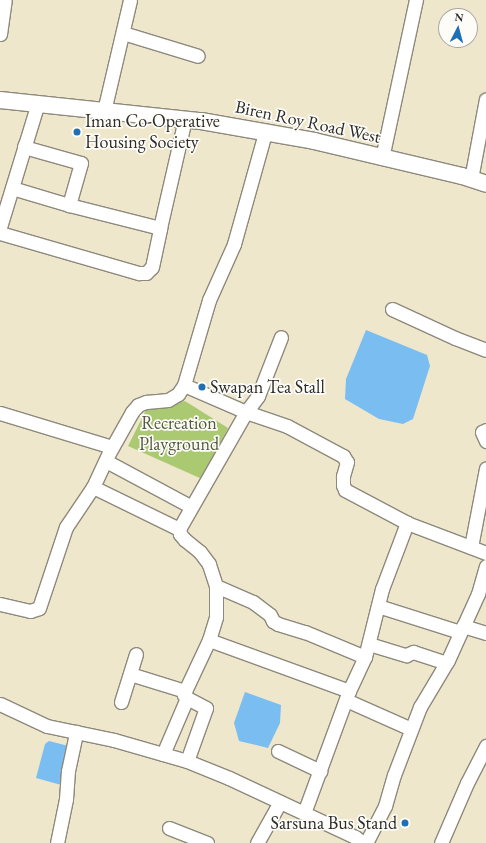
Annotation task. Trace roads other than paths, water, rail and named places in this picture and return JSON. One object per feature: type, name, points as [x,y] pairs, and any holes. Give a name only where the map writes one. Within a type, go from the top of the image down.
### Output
[{"type":"main road","name":"Biren Roy Road West","points":[[0,100],[185,120],[314,141],[471,179],[486,184]]},
{"type":"street","points":[[0,31],[5,0]]},
{"type":"street","points":[[104,111],[130,0]]},
{"type":"street","points":[[382,158],[416,0]]},
{"type":"street","points":[[123,33],[198,56]]},
{"type":"street","points":[[471,179],[486,99]]},
{"type":"street","points":[[0,226],[4,200],[12,188],[38,103]]},
{"type":"street","points":[[0,233],[139,273],[146,273],[152,267],[185,120]]},
{"type":"street","points":[[0,604],[30,612],[39,608],[66,527],[93,487],[112,447],[138,405],[146,402],[168,400],[178,394],[184,385],[209,300],[234,244],[265,133]]},
{"type":"street","points":[[25,144],[24,147],[81,163],[69,205]]},
{"type":"street","points":[[12,188],[69,205],[160,228]]},
{"type":"street","points":[[392,309],[455,338],[486,350]]},
{"type":"street","points":[[178,529],[246,412],[258,396],[282,337]]},
{"type":"street","points":[[184,385],[246,412],[287,426],[347,459],[343,485],[345,490],[407,523],[486,553]]},
{"type":"street","points":[[0,413],[112,447]]},
{"type":"street","points":[[486,430],[482,432],[486,441]]},
{"type":"street","points":[[106,461],[190,506]]},
{"type":"street","points":[[471,547],[486,468]]},
{"type":"street","points":[[93,487],[178,529],[185,540],[200,552],[209,564],[216,586],[216,617],[209,640],[163,754]]},
{"type":"street","points":[[304,813],[369,644],[382,589],[407,523]]},
{"type":"street","points":[[366,843],[385,806],[394,774],[425,697],[446,663],[486,572]]},
{"type":"street","points":[[216,586],[253,602],[270,615],[273,621],[278,624],[305,632],[364,657]]},
{"type":"street","points":[[378,606],[461,629],[486,633]]},
{"type":"street","points":[[209,640],[348,696],[411,729]]},
{"type":"street","points":[[369,644],[406,655],[413,652],[446,663]]},
{"type":"street","points":[[121,702],[136,654]]},
{"type":"street","points":[[130,674],[186,694],[206,708],[187,761]]},
{"type":"street","points":[[0,704],[47,726],[114,740],[187,761],[229,778],[355,837],[363,843]]},
{"type":"street","points":[[57,843],[66,799],[68,771],[76,732]]},
{"type":"street","points":[[441,843],[482,763],[486,746]]},
{"type":"street","points":[[278,751],[320,771]]},
{"type":"street","points":[[257,843],[280,802]]},
{"type":"street","points":[[169,828],[206,843]]},
{"type":"water","points":[[366,330],[427,355],[430,366],[413,419],[403,424],[379,419],[345,399],[346,379]]},
{"type":"water","points":[[245,692],[281,705],[280,723],[268,748],[239,741],[234,723]]},
{"type":"water","points":[[49,741],[80,749],[72,788],[36,778],[45,744]]},
{"type":"place","name":"Iman Co-Operative Housing Society","points":[[77,132]]},
{"type":"place","name":"Swapan Tea Stall","points":[[202,387]]},
{"type":"place","name":"Sarsuna Bus Stand","points":[[405,823]]},
{"type":"park label","name":"Recreation Playground","points":[[179,434]]}]
